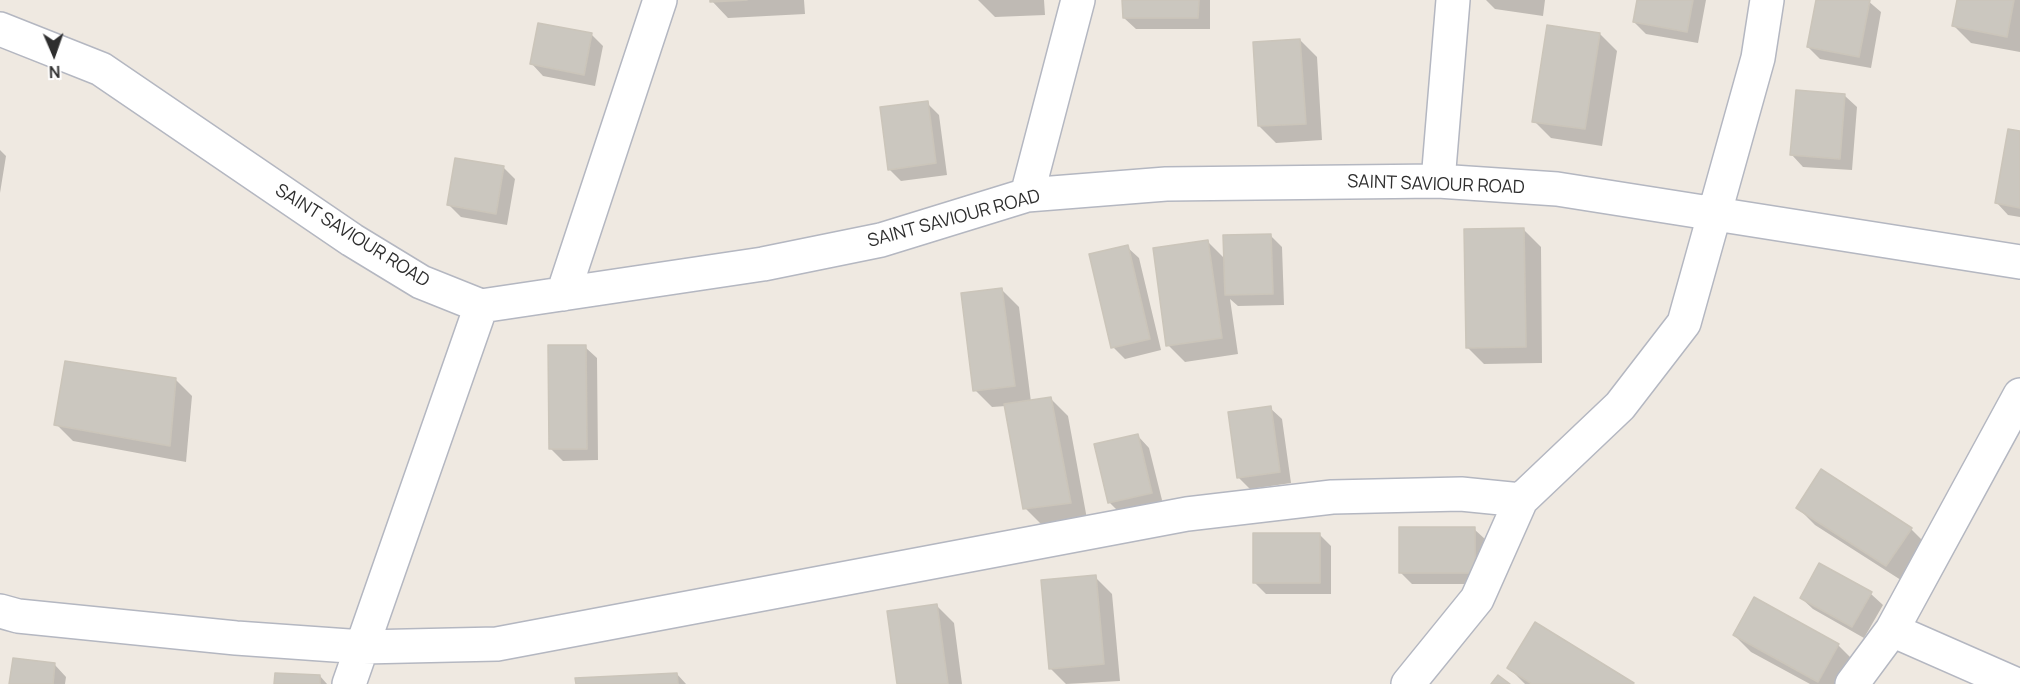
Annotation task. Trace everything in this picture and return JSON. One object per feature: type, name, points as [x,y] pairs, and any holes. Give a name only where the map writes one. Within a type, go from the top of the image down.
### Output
[{"type":"street","points":[[563,294],[660,0]]},
{"type":"street","points":[[1027,195],[1078,0]]},
{"type":"street","points":[[1438,181],[1453,0]]},
{"type":"street","points":[[1408,684],[1476,599],[1521,500],[1620,406],[1684,323],[1758,58],[1767,0]]},
{"type":"street","name":"SAINT SAVIOUR ROAD","points":[[0,29],[100,69],[352,240],[421,282],[481,306],[762,264],[881,240],[1027,195],[1166,184],[1438,181],[1557,189],[2020,262]]},
{"type":"street","points":[[349,684],[481,306]]},
{"type":"street","points":[[1852,684],[1892,630],[2020,395]]},
{"type":"street","points":[[0,611],[18,616],[225,637],[363,647],[497,644],[600,622],[776,593],[1187,514],[1332,497],[1461,494],[1521,500]]},
{"type":"street","points":[[1892,630],[2015,684]]},
{"type":"building","points":[[710,0],[747,0],[710,2]]},
{"type":"building","points":[[1122,0],[1199,0],[1198,18],[1123,18]]},
{"type":"building","points":[[1637,0],[1693,0],[1687,32],[1633,22]]},
{"type":"building","points":[[1816,0],[1870,0],[1859,57],[1807,47]]},
{"type":"building","points":[[1957,0],[2014,0],[2007,37],[1952,26]]},
{"type":"building","points":[[538,23],[592,33],[584,75],[530,64]]},
{"type":"building","points":[[1547,25],[1600,33],[1585,129],[1532,122]]},
{"type":"building","points":[[1300,39],[1306,124],[1258,126],[1253,42]]},
{"type":"building","points":[[1796,90],[1845,94],[1840,159],[1790,155]]},
{"type":"building","points":[[928,101],[936,163],[888,170],[880,107]]},
{"type":"building","points":[[2008,129],[2020,131],[2020,208],[1995,203]]},
{"type":"building","points":[[455,158],[504,166],[496,214],[447,205]]},
{"type":"building","points":[[1524,228],[1526,347],[1466,348],[1464,229]]},
{"type":"building","points":[[1271,234],[1273,294],[1225,295],[1223,235]]},
{"type":"building","points":[[1208,240],[1222,338],[1166,346],[1153,248]]},
{"type":"building","points":[[1128,245],[1150,339],[1111,348],[1089,254]]},
{"type":"building","points":[[1002,288],[1015,386],[973,391],[961,293]]},
{"type":"building","points":[[548,345],[586,345],[587,449],[549,449]]},
{"type":"building","points":[[65,361],[176,378],[170,446],[54,425]]},
{"type":"building","points":[[1051,397],[1071,503],[1023,509],[1004,404]]},
{"type":"building","points":[[1271,406],[1280,472],[1237,478],[1228,412]]},
{"type":"building","points":[[1138,434],[1152,493],[1108,503],[1094,444]]},
{"type":"building","points":[[1821,469],[1912,528],[1886,566],[1796,508]]},
{"type":"building","points":[[1399,527],[1475,527],[1475,573],[1399,573]]},
{"type":"building","points":[[1253,533],[1320,533],[1320,583],[1253,583]]},
{"type":"building","points":[[1819,563],[1872,592],[1852,627],[1800,598]]},
{"type":"building","points":[[1096,575],[1104,664],[1049,669],[1041,580]]},
{"type":"building","points":[[1754,597],[1839,644],[1818,682],[1733,635]]},
{"type":"building","points":[[937,604],[948,684],[897,684],[887,611]]},
{"type":"building","points":[[1535,622],[1634,683],[1532,684],[1507,668]]},
{"type":"building","points":[[13,658],[55,663],[53,684],[9,684]]},
{"type":"building","points":[[275,673],[320,675],[320,684],[274,684]]},
{"type":"building","points":[[677,673],[678,684],[576,684],[575,678]]},
{"type":"building","points":[[1498,675],[1510,684],[1491,684]]}]
